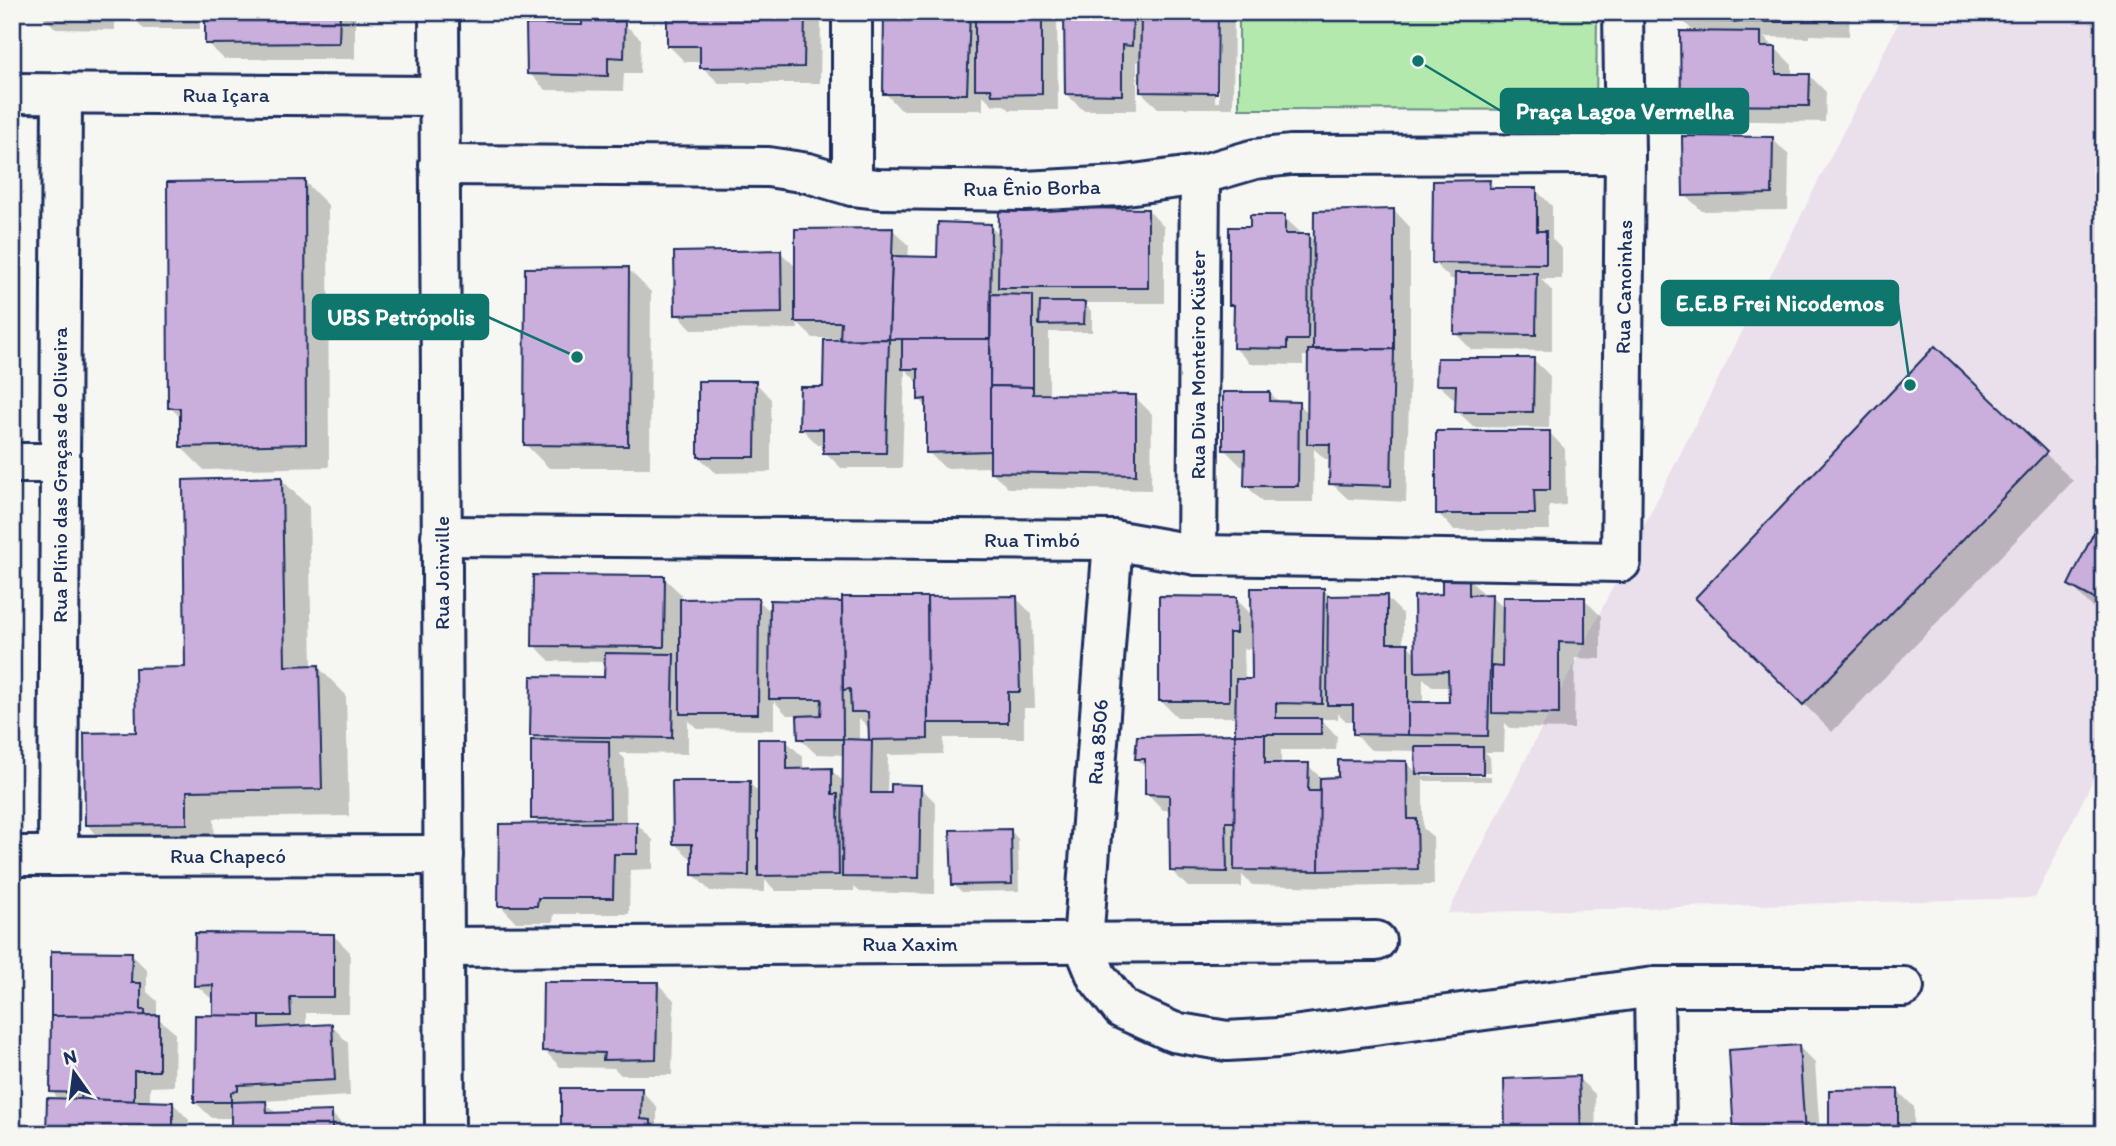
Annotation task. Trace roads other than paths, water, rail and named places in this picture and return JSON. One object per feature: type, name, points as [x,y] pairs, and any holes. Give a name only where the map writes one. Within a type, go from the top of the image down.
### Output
[{"type":"street","name":"Rua Joinville","points":[[439,12],[445,1134]]},
{"type":"street","points":[[852,12],[852,186]]},
{"type":"street","name":"Rua Canoinhas","points":[[1621,562],[1625,154],[1623,12]]},
{"type":"street","name":"Rua Içara","points":[[12,93],[439,96]]},
{"type":"street","name":"Rua Plínio das Graças de Oliveira","points":[[58,856],[62,93]]},
{"type":"street","name":"Rua Ênio Borba","points":[[439,165],[768,167],[808,173],[852,186],[878,189],[1025,191],[1119,186],[1200,175],[1255,159],[1290,155],[1625,154]]},
{"type":"street","name":"Rua Diva Monteiro Küster","points":[[1197,555],[1200,175]]},
{"type":"street","points":[[12,463],[60,463]]},
{"type":"street","name":"Rua Timbó","points":[[442,536],[1113,541],[1197,555],[1621,562]]},
{"type":"street","name":"Rua 8506","points":[[1083,943],[1113,541]]},
{"type":"street","name":"Rua Chapecó","points":[[12,856],[444,855]]},
{"type":"street","name":"Rua Xaxim","points":[[444,947],[1376,941]]},
{"type":"street","points":[[1083,943],[1097,977],[1122,1009],[1173,1032],[1227,1041],[1278,1038],[1654,987],[1904,987]]},
{"type":"street","points":[[1654,987],[1656,1134]]},
{"type":"place","name":"Praça Lagoa Vermelha","points":[[1418,61]]},
{"type":"place","name":"UBS Petrópolis","points":[[577,357]]},
{"type":"place","name":"E.E.B Frei Nicodemos","points":[[1910,385]]}]
